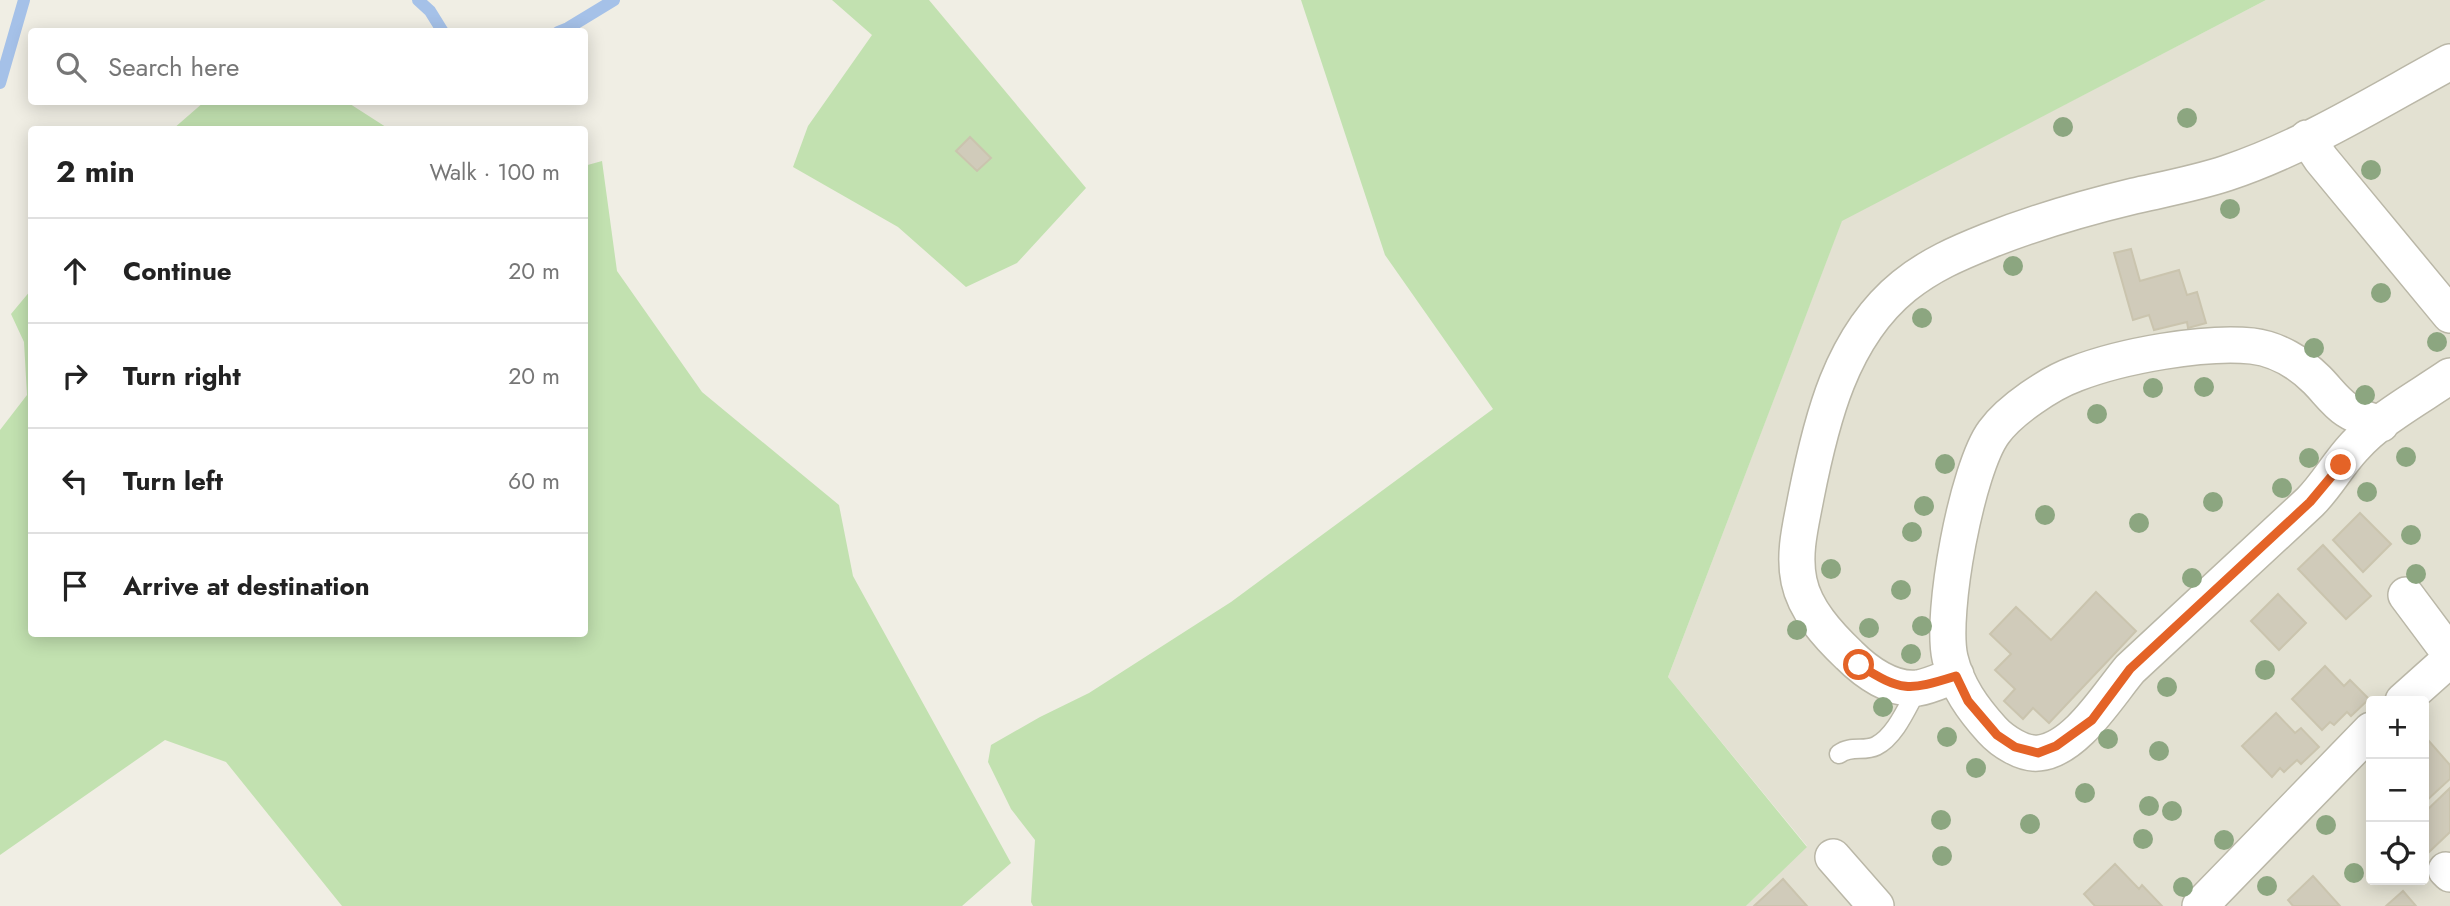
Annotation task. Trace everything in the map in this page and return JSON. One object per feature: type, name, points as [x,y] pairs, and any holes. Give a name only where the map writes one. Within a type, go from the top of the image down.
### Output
[{"type":"street","points":[[1956,676],[1919,688],[1901,687],[1883,680],[1859,665],[1822,626],[1806,602],[1799,581],[1798,536],[1814,455],[1833,390],[1859,337],[1881,308],[1928,268],[1958,253],[2072,211],[2225,174],[2284,151],[2450,62]]},
{"type":"street","points":[[2307,138],[2321,159],[2450,315]]},
{"type":"street","points":[[2381,424],[2346,410],[2304,368],[2272,351],[2256,347],[2232,345],[2172,351],[2088,369],[2056,383],[1996,430],[1976,469],[1949,604],[1950,656],[1968,701],[1997,735],[2015,747],[2038,753],[2056,746],[2092,720],[2130,669],[2310,502],[2354,447],[2381,424],[2450,376]]},
{"type":"street","points":[[2406,595],[2450,657],[2408,696]]},
{"type":"street","points":[[2221,899],[2366,736]]},
{"type":"street","points":[[1832,857],[1876,906]]},
{"type":"lane","points":[[1839,754],[1853,748],[1876,746],[1885,739],[1919,688]]},
{"type":"shaded area","points":[[2266,0],[2450,0],[2450,906],[1746,906],[1807,846],[1668,677],[1842,220]]},
{"type":"green space","points":[[832,0],[929,0],[1086,188],[1017,263],[966,287],[898,227],[793,167],[808,126],[872,35]]},
{"type":"green space","points":[[1301,0],[2266,0],[1842,221],[1668,677],[1807,847],[1746,906],[1033,906],[1031,902],[1035,840],[1011,809],[988,762],[991,745],[1089,693],[1231,602],[1493,409],[1385,255]]},
{"type":"green space","points":[[201,105],[352,105],[384,126],[176,126]]},
{"type":"green space","points":[[602,161],[617,271],[702,392],[839,505],[853,576],[1011,863],[962,906],[342,906],[226,762],[165,740],[0,855],[0,430],[27,395],[24,342],[11,314],[28,294],[28,637],[588,637],[588,165]]},
{"type":"building","points":[[970,137],[991,158],[977,171],[956,151]]},
{"type":"building","points":[[2131,249],[2140,281],[2179,270],[2187,295],[2197,292],[2206,323],[2188,328],[2187,322],[2154,330],[2149,315],[2133,320],[2114,253]]},
{"type":"building","points":[[2360,513],[2391,544],[2363,572],[2333,540]]},
{"type":"building","points":[[2323,545],[2371,596],[2346,619],[2298,569]]},
{"type":"building","points":[[2096,592],[2136,631],[2049,723],[2033,708],[2023,719],[2004,701],[2015,689],[1995,670],[2011,654],[1990,634],[2016,607],[2051,640]]},
{"type":"building","points":[[2278,594],[2306,623],[2279,650],[2251,621]]},
{"type":"building","points":[[2325,666],[2344,686],[2350,680],[2366,696],[2366,702],[2351,716],[2347,712],[2334,725],[2330,722],[2322,730],[2292,699]]},
{"type":"building","points":[[2276,713],[2295,733],[2301,728],[2319,747],[2301,764],[2297,760],[2284,772],[2280,768],[2272,777],[2242,746]]},
{"type":"building","points":[[2429,741],[2450,765],[2450,779],[2429,798]]},
{"type":"building","points":[[2450,788],[2450,832],[2429,852],[2429,822],[2429,808]]},
{"type":"building","points":[[2115,864],[2139,889],[2142,885],[2162,906],[2095,906],[2084,894]]},
{"type":"building","points":[[2313,876],[2340,906],[2293,906],[2288,900]]},
{"type":"building","points":[[1783,879],[1807,906],[1754,906]]},
{"type":"building","points":[[2403,891],[2416,906],[2386,906]]},
{"type":"waterway","points":[[0,83],[24,0]]},
{"type":"waterway","points":[[418,0],[430,11],[441,28]]},
{"type":"waterway","points":[[568,28],[614,0]]},
{"type":"route","points":[[1859,665],[1883,680],[1901,687],[1919,688],[1956,676],[1968,701],[1997,735],[2015,747],[2038,753],[2056,746],[2092,720],[2107,696],[2130,669],[2310,502],[2341,465]]}]
